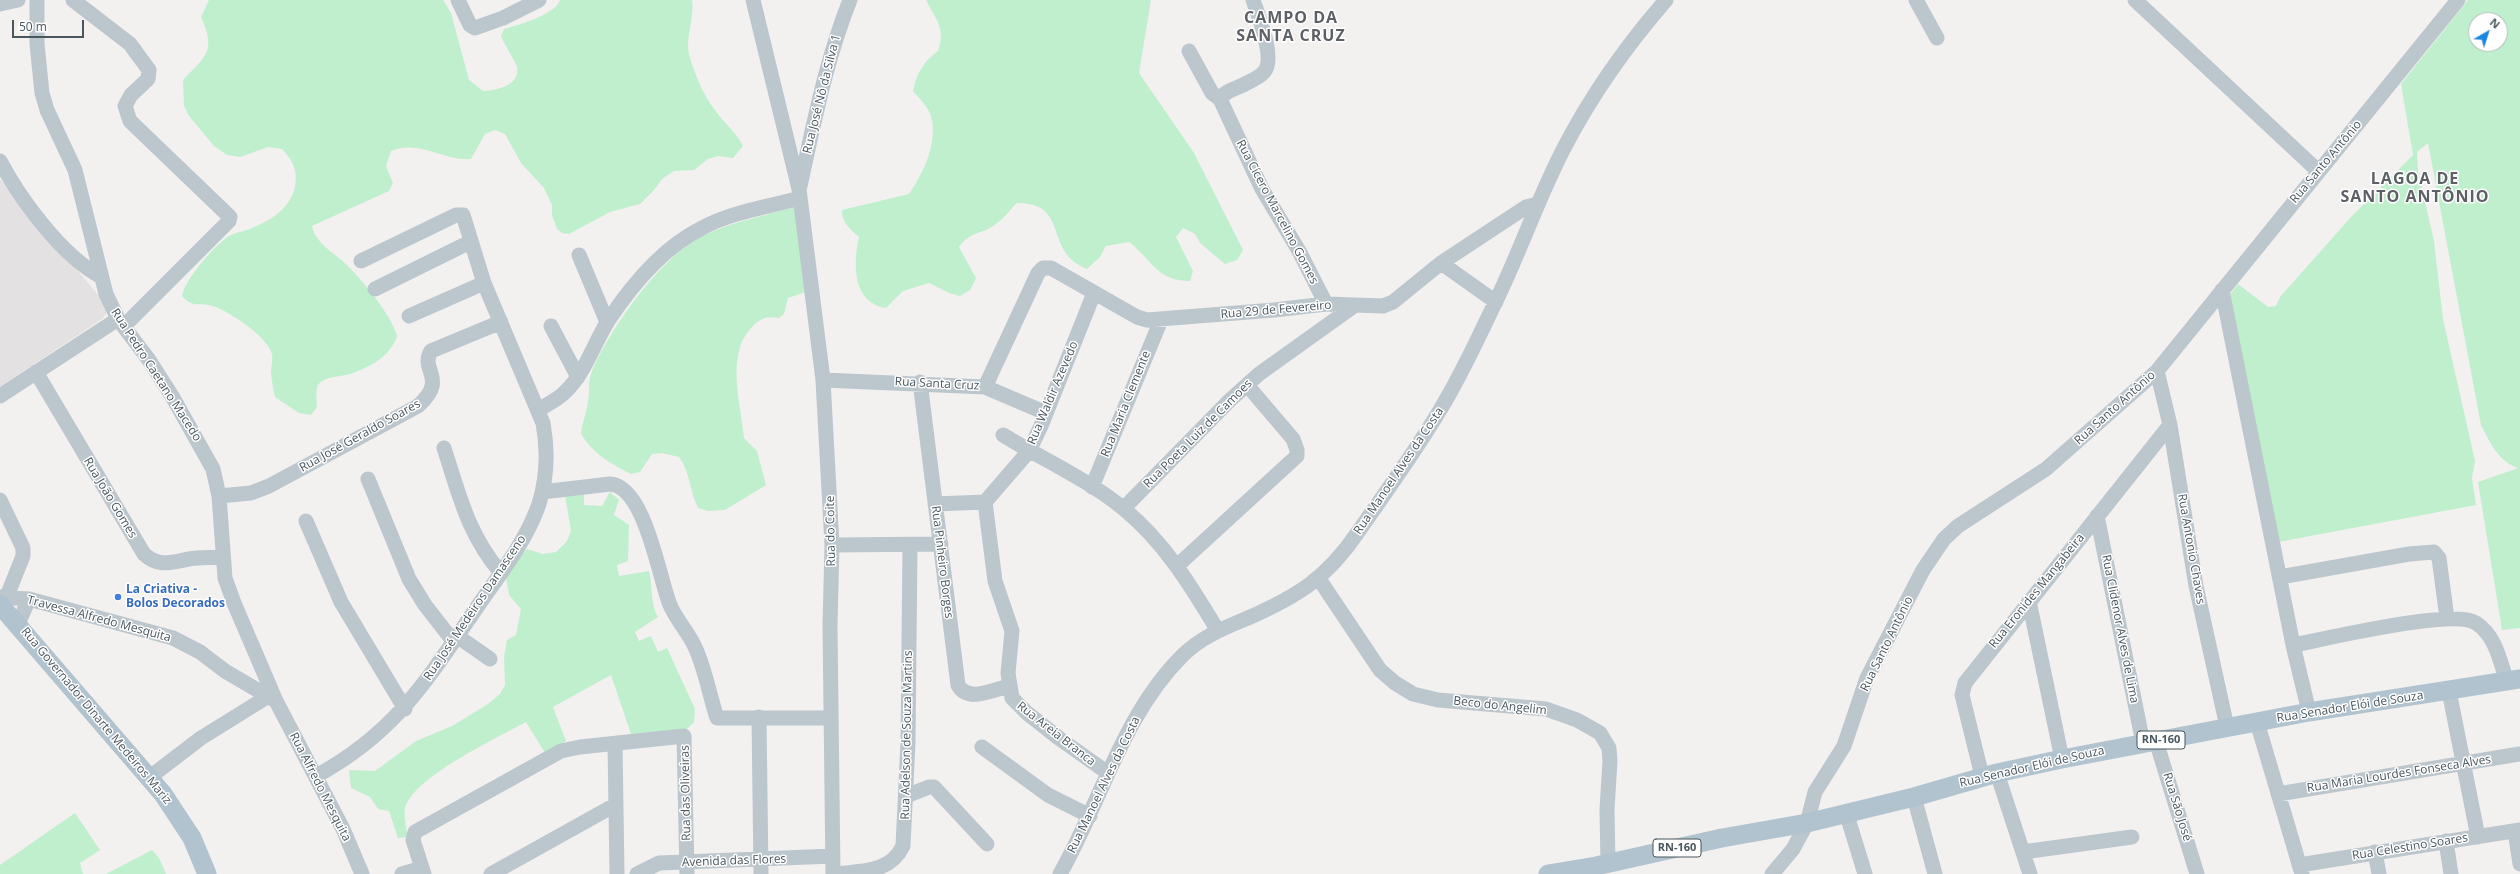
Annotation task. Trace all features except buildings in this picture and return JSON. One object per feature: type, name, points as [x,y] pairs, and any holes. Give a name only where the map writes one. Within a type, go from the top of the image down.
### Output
[{"type":"main road","name":"Rua Governador Dinarte Medeiros Mariz","points":[[2,599],[18,624],[150,777],[176,812],[192,838],[207,874]]},
{"type":"main road","name":"Rua Senador Elói de Souza","points":[[1548,874],[1599,868],[1722,838],[1807,823],[1846,812],[1914,797],[1989,774],[2062,759],[2309,712],[2513,680]]},
{"type":"street","points":[[0,4],[18,0]]},
{"type":"street","name":"Rua Pedro Caetano Macedo","points":[[37,0],[37,44],[42,93],[47,110],[75,170],[92,233],[100,276],[121,323],[153,366],[204,450],[213,468],[218,496],[222,557],[225,578],[271,699]]},
{"type":"street","points":[[0,396],[36,372],[121,323],[229,221],[230,217],[130,121],[125,106],[131,95],[148,79],[148,70],[130,44],[73,0]]},
{"type":"street","points":[[458,0],[470,25],[475,28],[503,18],[539,0]]},
{"type":"street","points":[[538,410],[563,394],[578,376],[607,322],[644,276],[685,238],[722,220],[800,194],[752,0]]},
{"type":"street","name":"Rua José Nô da Silva 1","points":[[800,194],[827,67],[836,34],[850,0]]},
{"type":"street","points":[[1220,99],[1228,92],[1261,75],[1267,67],[1268,57],[1265,40],[1253,0]]},
{"type":"street","name":"Rua Manoel Alves da Costa","points":[[1060,874],[1090,816],[1108,773],[1143,706],[1163,677],[1183,655],[1202,639],[1302,590],[1319,579],[1356,535],[1440,410],[1496,302],[1538,204],[1566,144],[1602,82],[1629,43],[1666,0]]},
{"type":"street","points":[[1916,0],[1936,38]]},
{"type":"street","points":[[2135,0],[2318,171]]},
{"type":"street","name":"Rua Santo Antônio","points":[[1772,874],[1793,850],[1807,823],[1815,792],[1844,746],[1867,678],[1923,570],[1944,539],[1958,526],[2046,469],[2157,371],[2458,0]]},
{"type":"street","name":"Rua Cícero Marcelino Gomes","points":[[1189,51],[1212,93],[1220,99],[1262,189],[1302,256],[1326,304]]},
{"type":"street","points":[[0,161],[32,211],[66,248],[91,272],[100,276]]},
{"type":"street","name":"Rua do Coite","points":[[800,194],[823,380],[832,545],[831,718],[834,874]]},
{"type":"street","name":"Rua 29 de Fevereiro","points":[[985,387],[1038,273],[1043,268],[1051,268],[1137,317],[1161,320],[1326,304],[1383,306],[1393,302],[1440,263],[1526,207],[1538,204]]},
{"type":"street","name":"Rua José Medeiros Damasceno","points":[[316,776],[347,760],[405,709],[501,572],[529,528],[542,492],[546,442],[538,410],[484,283],[470,242],[463,215],[456,215],[361,261]]},
{"type":"street","points":[[375,289],[470,242]]},
{"type":"street","points":[[579,255],[607,322]]},
{"type":"street","points":[[1440,263],[1496,302]]},
{"type":"street","points":[[409,316],[484,283]]},
{"type":"street","points":[[2222,290],[2293,645],[2309,712]]},
{"type":"street","name":"Rua Waldir Azevedo","points":[[985,502],[1029,451],[1046,413],[1094,293]]},
{"type":"street","name":"Rua Poeta Luiz de Camoes","points":[[1124,508],[1247,385],[1354,306]]},
{"type":"street","name":"Rua Maria Clemente","points":[[1092,488],[1161,320]]},
{"type":"street","name":"Rua José Geraldo Soares","points":[[218,496],[251,493],[269,486],[418,406],[430,395],[432,388],[428,359],[431,351],[501,322]]},
{"type":"street","points":[[551,326],[578,376]]},
{"type":"street","name":"Rua Antonio Chaves","points":[[2157,371],[2170,425],[2191,560],[2227,727]]},
{"type":"street","name":"Rua João Gomes","points":[[36,372],[144,554],[156,562],[166,564],[189,559],[222,557]]},
{"type":"street","name":"Rua Santa Cruz","points":[[823,380],[920,382],[985,387],[1046,413]]},
{"type":"street","name":"Rua Pinheiro Borges","points":[[920,382],[958,685],[964,692],[970,694],[1010,686]]},
{"type":"street","points":[[1178,565],[1297,456],[1297,450],[1293,439],[1247,385]]},
{"type":"street","name":"Rua Eronides Mangabeira","points":[[2030,874],[2023,852],[1989,774],[1962,695],[1963,689],[1969,676],[2170,425]]},
{"type":"street","points":[[1003,435],[1124,508],[1178,565],[1218,631]]},
{"type":"street","points":[[444,448],[468,522],[484,553],[501,572]]},
{"type":"street","points":[[368,479],[409,579],[425,605],[455,639],[490,659]]},
{"type":"street","points":[[542,492],[610,484],[619,485],[627,492],[643,520],[671,606],[694,646],[717,718],[831,718]]},
{"type":"street","points":[[0,500],[23,548],[23,556],[2,599]]},
{"type":"street","points":[[935,504],[985,502]]},
{"type":"street","name":"Rua Areia Branca","points":[[985,502],[995,581],[1012,631],[1008,673],[1012,698],[1017,704],[1060,739],[1108,773]]},
{"type":"street","name":"Rua Clidenor Alves de Lima","points":[[2097,516],[2150,742]]},
{"type":"street","points":[[306,521],[341,602],[405,709]]},
{"type":"street","points":[[832,545],[910,546],[941,544]]},
{"type":"street","name":"Rua Adelson de Souza Martins","points":[[834,874],[876,869],[889,865],[896,859],[903,846],[906,796],[910,546]]},
{"type":"street","points":[[2280,577],[2409,554],[2434,552],[2439,558],[2447,618]]},
{"type":"street","name":"Beco do Angelim","points":[[1319,579],[1380,670],[1395,683],[1413,694],[1438,700],[1546,709],[1577,720],[1600,733],[1609,748],[1610,761],[1599,868]]},
{"type":"street","name":"Travessa Alfredo Mesquita","points":[[2,599],[29,600],[172,638],[200,652],[271,699]]},
{"type":"street","points":[[18,624],[29,600]]},
{"type":"street","points":[[2029,601],[2062,759]]},
{"type":"street","points":[[2293,645],[2447,618],[2469,620],[2484,629],[2493,641],[2513,680]]},
{"type":"street","points":[[2449,691],[2478,837]]},
{"type":"street","points":[[150,777],[201,738],[271,699]]},
{"type":"street","name":"Rua Alfredo Mesquita","points":[[271,699],[316,776],[343,829],[362,874]]},
{"type":"street","points":[[759,717],[761,867]]},
{"type":"street","points":[[2257,722],[2301,870]]},
{"type":"street","name":"Rua das Oliveiras","points":[[615,744],[684,736],[687,869]]},
{"type":"street","name":"Rua São José","points":[[2150,742],[2197,874]]},
{"type":"street","points":[[402,874],[423,871],[413,840],[417,831],[561,751],[580,746],[615,744],[617,874]]},
{"type":"street","points":[[982,747],[1048,795],[1090,816]]},
{"type":"street","name":"Rua Maria Lourdes Fonseca Alves","points":[[2278,794],[2520,754]]},
{"type":"street","points":[[906,796],[929,787],[934,787],[987,844]]},
{"type":"street","points":[[1914,797],[1935,874]]},
{"type":"street","points":[[491,874],[615,805]]},
{"type":"street","points":[[1846,812],[1865,874]]},
{"type":"street","points":[[2517,830],[2520,864]]},
{"type":"street","name":"Rua Celestino Soares","points":[[2301,870],[2375,852],[2517,830]]},
{"type":"street","points":[[2023,852],[2132,837]]},
{"type":"street","points":[[2446,841],[2451,874]]},
{"type":"street","points":[[2375,852],[2379,874]]},
{"type":"street","name":"Avenida das Flores","points":[[637,874],[659,864],[687,869],[761,867],[833,856]]},
{"type":"shaded area","points":[[0,179],[100,297],[107,313],[102,319],[0,387]]},
{"type":"green space","points":[[209,0],[443,0],[451,13],[469,80],[483,91],[501,88],[511,83],[515,79],[517,67],[501,36],[504,29],[544,15],[557,5],[560,0],[692,0],[693,7],[688,51],[692,65],[707,98],[718,115],[737,136],[743,146],[733,158],[718,156],[708,159],[694,170],[674,171],[662,179],[654,190],[640,204],[610,212],[569,234],[562,233],[557,229],[552,215],[552,205],[544,188],[521,163],[505,134],[495,130],[485,134],[471,159],[451,157],[411,147],[391,151],[386,166],[393,183],[389,191],[312,226],[314,233],[322,244],[345,263],[370,291],[390,319],[397,336],[390,350],[372,364],[350,374],[328,378],[321,382],[318,385],[316,396],[317,407],[311,415],[299,413],[275,397],[271,373],[272,354],[269,347],[256,332],[238,319],[220,309],[208,305],[193,304],[182,296],[184,289],[194,272],[223,240],[231,235],[263,223],[283,209],[292,195],[296,181],[294,166],[282,149],[268,147],[240,157],[227,155],[214,146],[189,116],[184,106],[183,80],[207,52],[208,38],[206,28],[201,17]]},
{"type":"green space","points":[[926,0],[1151,0],[1139,73],[1194,153],[1243,250],[1237,260],[1225,264],[1200,243],[1195,234],[1183,228],[1176,237],[1193,271],[1190,281],[1170,278],[1163,274],[1129,242],[1106,246],[1100,257],[1087,269],[1073,261],[1065,251],[1051,219],[1044,211],[1034,205],[1017,203],[1000,221],[987,230],[968,237],[959,247],[976,278],[970,290],[960,296],[949,293],[929,283],[903,291],[886,308],[875,305],[861,290],[856,270],[859,237],[845,222],[842,210],[909,194],[920,176],[928,157],[933,136],[931,116],[928,109],[913,91],[921,68],[938,51],[941,36],[939,24]]},
{"type":"green space","points":[[2468,0],[2520,0],[2520,628],[2502,630],[2478,482],[2518,468],[2505,461],[2495,451],[2481,425],[2428,143],[2417,152],[2418,171],[2434,241],[2443,319],[2475,461],[2472,478],[2476,505],[2278,542],[2229,296],[2238,284],[2268,307],[2276,306],[2280,297],[2351,217],[2413,155],[2401,84]]},
{"type":"green space","points":[[794,207],[806,292],[788,298],[784,314],[779,318],[764,318],[752,327],[744,338],[739,351],[737,365],[738,395],[744,438],[757,451],[766,485],[725,510],[708,511],[698,508],[688,476],[679,457],[662,453],[652,454],[640,472],[631,474],[603,458],[586,441],[581,434],[589,395],[591,374],[608,339],[620,320],[649,282],[664,265],[680,251],[694,241],[717,230]]},
{"type":"green space","points":[[584,491],[584,505],[602,506],[610,492],[619,500],[614,515],[629,525],[628,561],[617,565],[619,576],[649,571],[654,607],[658,617],[635,632],[639,641],[651,636],[658,652],[667,648],[695,709],[694,722],[685,731],[631,734],[611,675],[553,707],[566,741],[545,753],[526,722],[477,748],[423,784],[411,797],[405,809],[408,837],[398,838],[389,811],[378,809],[370,797],[351,788],[349,770],[375,771],[416,741],[452,726],[488,704],[500,694],[505,685],[504,657],[507,640],[516,635],[521,609],[509,595],[505,572],[527,549],[543,554],[556,552],[567,541],[571,531],[565,495]]},
{"type":"green space","points":[[75,813],[100,850],[80,863],[83,874],[0,874],[0,865]]},
{"type":"green space","points":[[152,850],[159,858],[166,874],[106,874]]},
{"type":"place","name":"La Criativa - Bolos Decorados","points":[[118,597]]},
{"type":"district","name":"CAMPO DA SANTA CRUZ","points":[[1291,27]]},
{"type":"district","name":"LAGOA DE SANTO ANTÔNIO","points":[[2415,188]]}]
